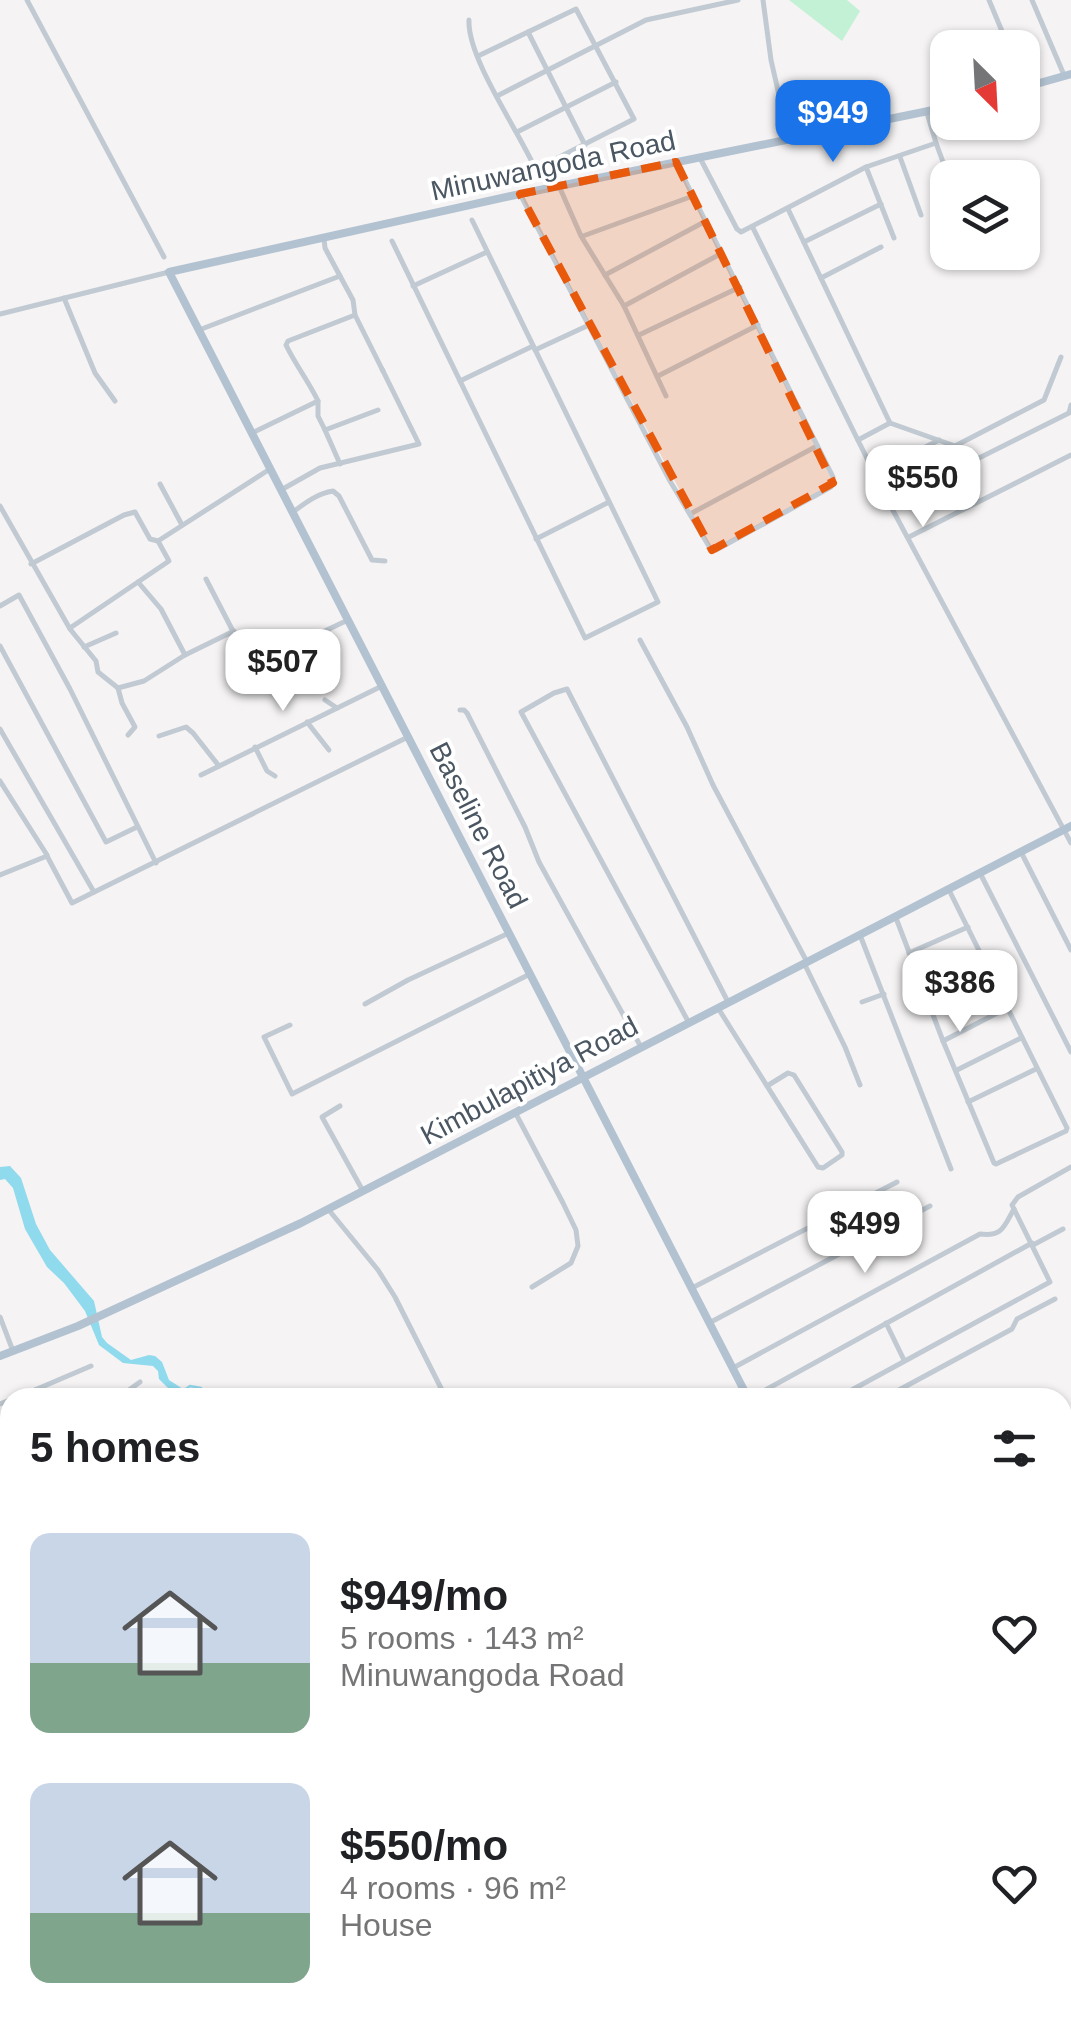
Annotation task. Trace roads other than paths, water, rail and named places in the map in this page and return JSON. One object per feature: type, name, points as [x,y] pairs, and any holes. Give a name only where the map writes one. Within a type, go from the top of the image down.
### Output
[{"type":"main road","points":[[1040,81],[1068,75]]},
{"type":"main road","name":"Minuwangoda Road","points":[[170,272],[699,156],[930,111]]},
{"type":"main road","name":"Baseline Road","points":[[170,272],[744,1388]]},
{"type":"main road","name":"Kimbulapitiya Road","points":[[0,1356],[99,1317],[328,1209],[1068,828]]},
{"type":"street","points":[[27,0],[164,257]]},
{"type":"street","points":[[497,96],[646,20],[738,0]]},
{"type":"street","points":[[763,0],[770,60],[790,140]]},
{"type":"street","points":[[989,0],[1002,30]]},
{"type":"street","points":[[1032,0],[1068,75]]},
{"type":"street","points":[[478,56],[576,10],[616,82],[634,119],[536,169]]},
{"type":"street","points":[[469,20],[468,34],[540,179]]},
{"type":"street","points":[[528,32],[585,145]]},
{"type":"street","points":[[518,132],[616,82]]},
{"type":"street","points":[[926,112],[942,160]]},
{"type":"street","points":[[699,156],[737,229],[746,232],[866,168],[936,143]]},
{"type":"street","points":[[900,157],[921,215]]},
{"type":"street","points":[[520,194],[670,481],[710,548],[716,550],[830,488],[833,477],[676,162]]},
{"type":"street","points":[[866,168],[894,238]]},
{"type":"street","points":[[559,186],[582,236],[624,306],[666,396]]},
{"type":"street","points":[[582,236],[693,196]]},
{"type":"street","points":[[804,242],[881,204]]},
{"type":"street","points":[[788,209],[890,423],[955,446],[1044,400],[1061,357]]},
{"type":"street","points":[[392,241],[585,638],[658,602],[472,220]]},
{"type":"street","points":[[605,275],[706,221]]},
{"type":"street","points":[[753,228],[890,503],[1068,828],[1071,842]]},
{"type":"street","points":[[281,490],[320,468],[419,444],[324,239]]},
{"type":"street","points":[[821,278],[881,246]]},
{"type":"street","points":[[413,286],[487,252]]},
{"type":"street","points":[[624,306],[722,254]]},
{"type":"street","points":[[0,314],[170,272]]},
{"type":"street","points":[[199,330],[340,276]]},
{"type":"street","points":[[638,336],[740,286]]},
{"type":"street","points":[[64,298],[95,372],[115,400]]},
{"type":"street","points":[[340,464],[318,416],[318,402],[286,345],[356,315]]},
{"type":"street","points":[[657,376],[758,325]]},
{"type":"street","points":[[460,380],[589,326]]},
{"type":"street","points":[[372,348],[383,371]]},
{"type":"street","points":[[252,433],[318,402]]},
{"type":"street","points":[[890,503],[1069,414],[1071,405]]},
{"type":"street","points":[[325,430],[378,410]]},
{"type":"street","points":[[858,440],[890,423]]},
{"type":"street","points":[[875,474],[939,440]]},
{"type":"street","points":[[690,514],[816,446]]},
{"type":"street","points":[[908,537],[1071,454]]},
{"type":"street","points":[[32,564],[135,512],[150,540],[158,541],[270,468]]},
{"type":"street","points":[[160,484],[182,525]]},
{"type":"street","points":[[293,512],[334,491],[372,560],[385,561]]},
{"type":"street","points":[[536,538],[610,502]]},
{"type":"street","points":[[0,506],[70,628],[96,661],[98,672],[118,688],[135,727],[128,735]]},
{"type":"street","points":[[70,628],[169,561],[158,541]]},
{"type":"street","points":[[206,579],[251,666],[348,620]]},
{"type":"street","points":[[138,582],[161,609],[185,654]]},
{"type":"street","points":[[0,606],[19,596],[156,863]]},
{"type":"street","points":[[118,688],[144,681],[185,654],[234,631]]},
{"type":"street","points":[[84,647],[116,633]]},
{"type":"street","points":[[640,640],[806,962],[860,1084]]},
{"type":"street","points":[[0,646],[106,842],[136,827]]},
{"type":"street","points":[[201,775],[382,686]]},
{"type":"street","points":[[689,1022],[520,712],[554,692],[567,690],[728,1002]]},
{"type":"street","points":[[325,700],[336,708]]},
{"type":"street","points":[[460,710],[467,713],[539,862],[642,1047]]},
{"type":"street","points":[[306,722],[329,750]]},
{"type":"street","points":[[159,736],[186,727],[220,766]]},
{"type":"street","points":[[0,728],[94,892]]},
{"type":"street","points":[[0,781],[72,903],[408,737]]},
{"type":"street","points":[[254,747],[266,771],[275,776]]},
{"type":"street","points":[[1021,852],[1071,950]]},
{"type":"street","points":[[0,876],[47,856]]},
{"type":"street","points":[[980,873],[1071,1052]]},
{"type":"street","points":[[896,918],[996,1164],[1049,1140],[1067,1128],[949,890]]},
{"type":"street","points":[[909,953],[968,927]]},
{"type":"street","points":[[365,1004],[509,932]]},
{"type":"street","points":[[860,935],[951,1169]]},
{"type":"street","points":[[921,983],[981,954]]},
{"type":"street","points":[[290,1024],[264,1037],[292,1094],[530,974]]},
{"type":"street","points":[[932,1011],[993,981]]},
{"type":"street","points":[[862,1002],[884,994]]},
{"type":"street","points":[[718,1008],[766,1086],[818,1167],[824,1168],[840,1157],[842,1152],[794,1075],[788,1073],[766,1086]]},
{"type":"street","points":[[943,1041],[1007,1008]]},
{"type":"street","points":[[956,1071],[1021,1038]]},
{"type":"street","points":[[968,1102],[1036,1070]]},
{"type":"street","points":[[340,1106],[322,1116],[363,1191]]},
{"type":"street","points":[[516,1114],[564,1203],[576,1230],[578,1246],[571,1263],[532,1287]]},
{"type":"street","points":[[855,1388],[1050,1282],[1012,1204],[1071,1167]]},
{"type":"street","points":[[692,1288],[897,1182]]},
{"type":"street","points":[[710,1322],[930,1206]]},
{"type":"street","points":[[328,1209],[386,1284],[441,1388]]},
{"type":"street","points":[[733,1368],[980,1234],[998,1233],[1014,1209]]},
{"type":"street","points":[[767,1388],[1063,1228]]},
{"type":"street","points":[[903,1388],[1012,1329],[1017,1320],[1055,1299]]},
{"type":"street","points":[[0,1317],[13,1351]]},
{"type":"street","points":[[886,1322],[904,1360]]},
{"type":"street","points":[[39,1388],[90,1366]]},
{"type":"street","points":[[132,1388],[140,1382]]},
{"type":"street","points":[[0,1460],[0,1480]]},
{"type":"water","points":[[10,1166],[21,1178],[36,1224],[50,1250],[94,1301],[102,1337],[131,1360],[155,1356],[162,1362],[169,1380],[181,1388],[168,1388],[153,1366],[123,1363],[99,1345],[85,1311],[47,1267],[25,1229],[13,1188],[5,1179],[0,1180],[0,1167]]},
{"type":"waterway","points":[[187,1388],[201,1388]]}]
